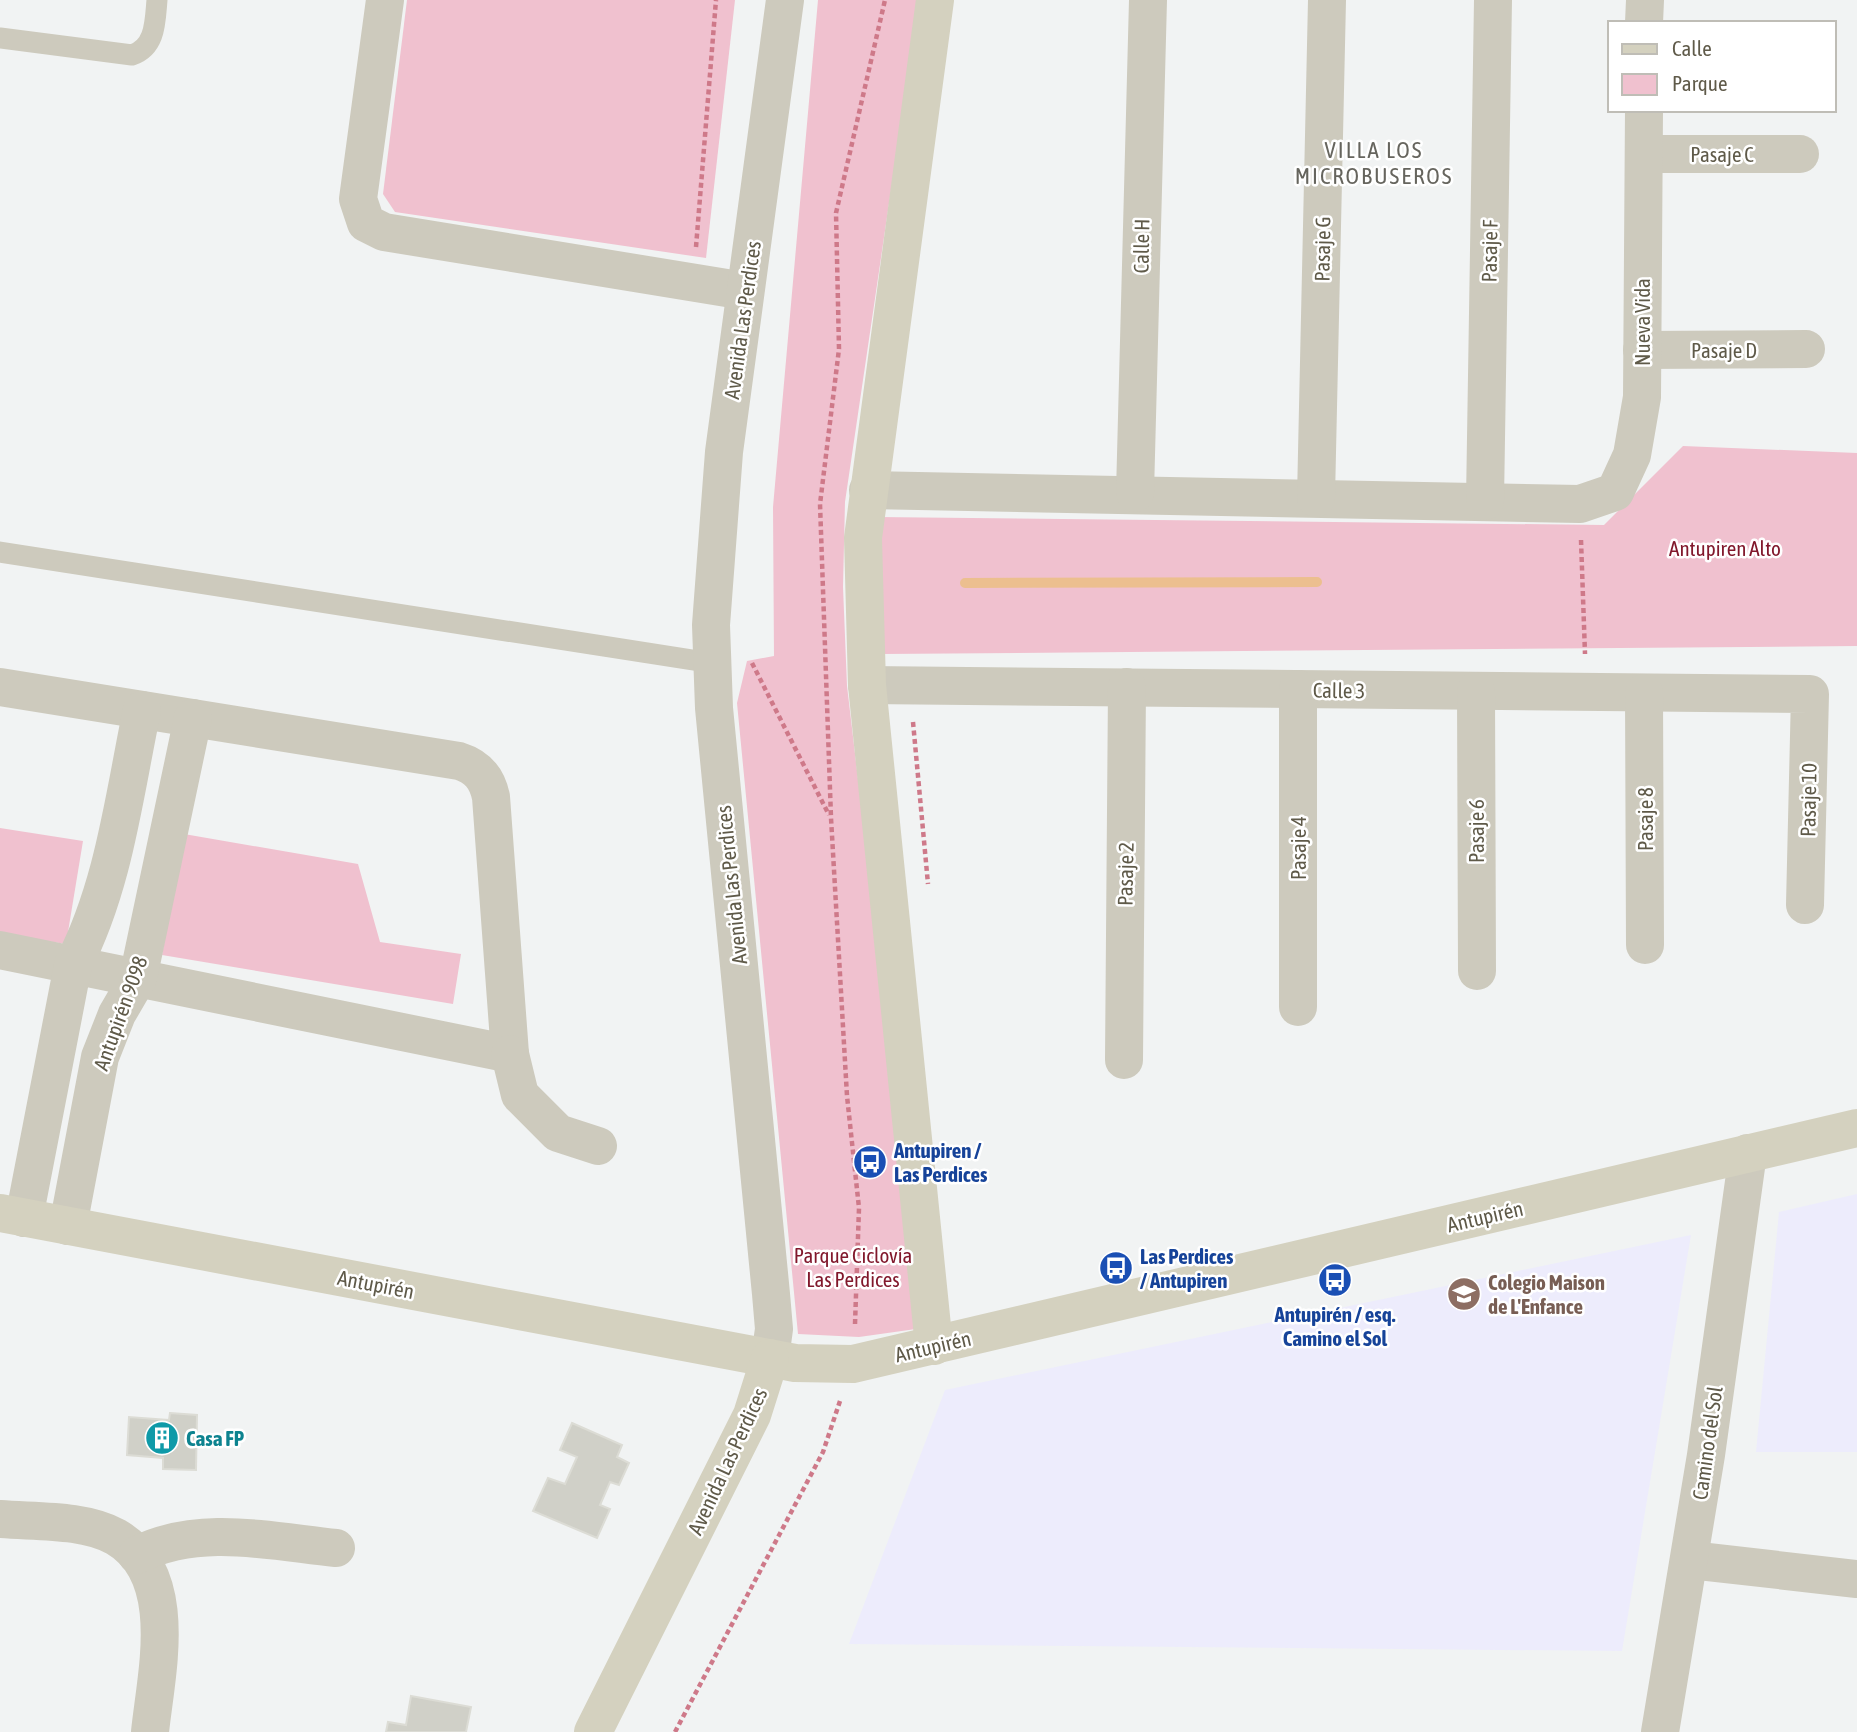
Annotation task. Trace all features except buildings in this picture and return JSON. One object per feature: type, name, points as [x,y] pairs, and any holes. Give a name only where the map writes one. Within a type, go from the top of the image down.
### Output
[{"type":"street","points":[[385,0],[358,199],[366,223],[384,232],[747,279]]},
{"type":"street","name":"Avenida Las Perdices","points":[[593,1732],[752,1415],[770,1358],[774,1329],[714,708],[712,663],[714,556],[747,279],[785,0]]},
{"type":"street","points":[[934,1346],[867,685],[862,592],[868,490],[935,0]]},
{"type":"street","name":"Calle H","points":[[1135,493],[1148,0]]},
{"type":"street","name":"Pasaje G","points":[[1316,498],[1327,0]]},
{"type":"street","name":"Pasaje F","points":[[1485,501],[1493,0]]},
{"type":"street","points":[[1644,21],[1645,0]]},
{"type":"street","name":"Nueva Vida","points":[[1580,504],[1615,492],[1632,455],[1642,397],[1644,112]]},
{"type":"street","name":"Pasaje C","points":[[1644,154],[1800,154]]},
{"type":"street","name":"Pasaje D","points":[[1642,350],[1806,349]]},
{"type":"street","points":[[868,490],[1135,493],[1580,504]]},
{"type":"street","name":"Calle 3","points":[[867,685],[1810,694]]},
{"type":"street","points":[[0,687],[459,761],[481,774],[491,797],[510,1054],[520,1095],[558,1133],[598,1146]]},
{"type":"street","name":"Pasaje 2","points":[[1124,1060],[1127,687]]},
{"type":"street","name":"Pasaje 4","points":[[1298,689],[1298,1007]]},
{"type":"street","name":"Pasaje 6","points":[[1476,691],[1477,971]]},
{"type":"street","name":"Pasaje 8","points":[[1644,693],[1646,945]]},
{"type":"street","name":"Pasaje 10","points":[[1805,905],[1810,694]]},
{"type":"street","points":[[12,1215],[73,965],[93,927],[106,886],[142,710]]},
{"type":"street","name":"Antupirén 9098","points":[[68,1226],[100,1057],[117,1014],[138,978],[193,718]]},
{"type":"street","points":[[0,950],[510,1054]]},
{"type":"street","name":"Antupirén","points":[[12,1215],[820,1366],[853,1364],[934,1346],[1857,1128]]},
{"type":"street","name":"Camino del Sol","points":[[1660,1732],[1690,1560],[1748,1153]]},
{"type":"street","points":[[0,1519],[99,1531],[115,1537],[137,1555],[155,1593],[160,1633],[150,1732]]},
{"type":"street","points":[[137,1555],[157,1545],[202,1536],[336,1548]]},
{"type":"street","points":[[1690,1560],[1857,1579]]},
{"type":"lane","points":[[0,38],[132,55],[146,48],[150,41],[158,0]]},
{"type":"lane","points":[[0,552],[712,663]]},
{"type":"path","points":[[716,0],[696,251],[707,262],[747,279]]},
{"type":"path","points":[[675,1732],[823,1452],[853,1364],[859,1208],[847,1096],[831,818],[820,504],[839,349],[836,214],[885,0]]},
{"type":"path","points":[[1580,504],[1586,692]]},
{"type":"path","points":[[750,657],[761,685],[831,818]]},
{"type":"shaded area","points":[[1857,1194],[1857,1452],[1756,1452],[1779,1212]]},
{"type":"shaded area","points":[[1691,1235],[1622,1651],[849,1644],[945,1390]]},
{"type":"green space","points":[[407,0],[735,0],[706,258],[395,212],[383,194]]},
{"type":"green space","name":"Parque Ciclovía Las Perdices","points":[[818,0],[919,0],[845,502],[843,587],[847,686],[923,1328],[859,1337],[798,1334],[737,703],[747,661],[774,656],[773,507]]},
{"type":"green space","name":"Antupiren Alto","points":[[1683,446],[1857,453],[1857,646],[882,654],[877,517],[1604,525]]},
{"type":"green space","points":[[0,828],[83,841],[66,944],[0,934]]},
{"type":"green space","points":[[184,834],[358,864],[380,942],[461,954],[453,1004],[162,955]]},
{"type":"waterway","points":[[965,583],[1317,582]]},
{"type":"place","name":"Antupiren / Las Perdices","points":[[870,1162]]},
{"type":"place","name":"Las Perdices / Antupiren","points":[[1116,1268]]},
{"type":"place","name":"Antupirén / esq. Camino el Sol","points":[[1335,1280]]},
{"type":"place","name":"Colegio Maison de L'Enfance","points":[[1464,1294]]},
{"type":"place","name":"Casa FP","points":[[162,1438]]},
{"type":"district","name":"VILLA LOS MICROBUSEROS","points":[[1374,163]]}]
